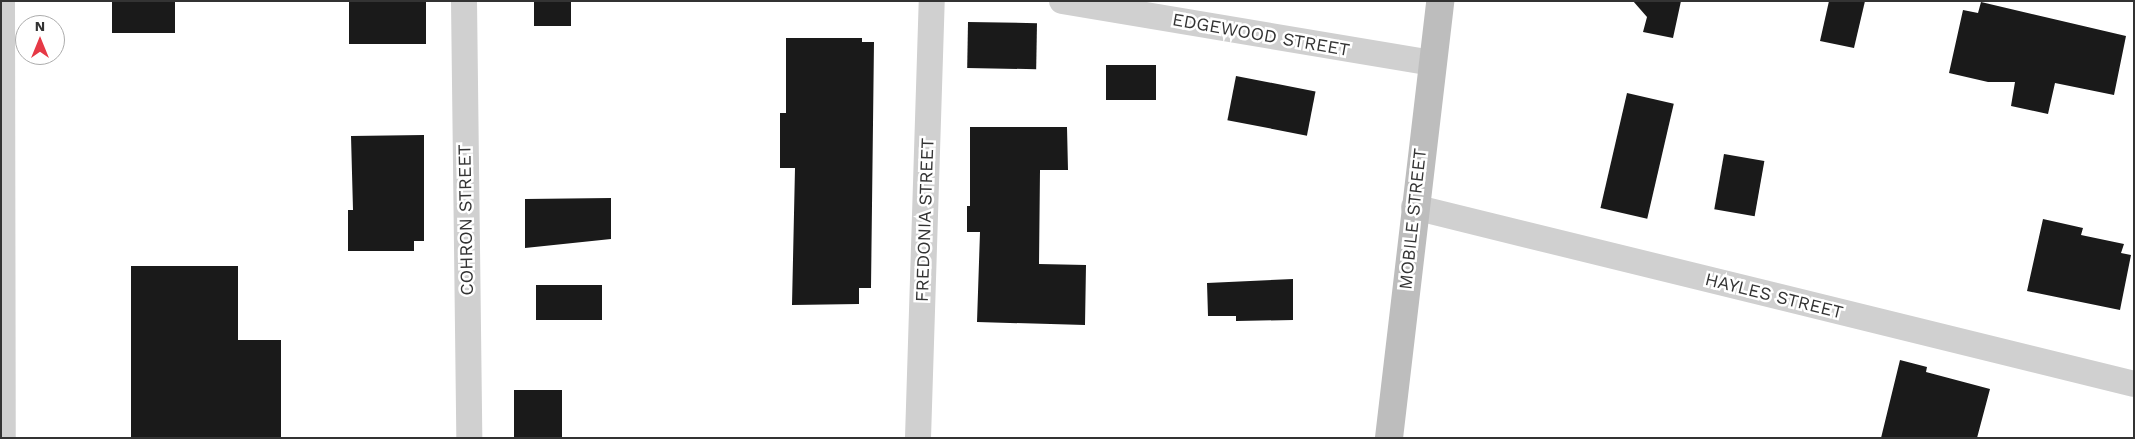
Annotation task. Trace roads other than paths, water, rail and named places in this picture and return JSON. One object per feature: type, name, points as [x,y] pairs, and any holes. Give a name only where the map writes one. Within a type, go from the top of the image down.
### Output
[{"type":"street","points":[[2,1],[3,438]]},
{"type":"street","name":"COHRON STREET","points":[[464,1],[469,438]]},
{"type":"street","name":"FREDONIA STREET","points":[[918,438],[932,1]]},
{"type":"street","name":"EDGEWOOD STREET","points":[[1062,1],[1431,64]]},
{"type":"street","name":"MOBILE STREET","points":[[1389,438],[1414,207],[1440,1]]},
{"type":"street","name":"HAYLES STREET","points":[[1414,207],[2134,384]]}]
